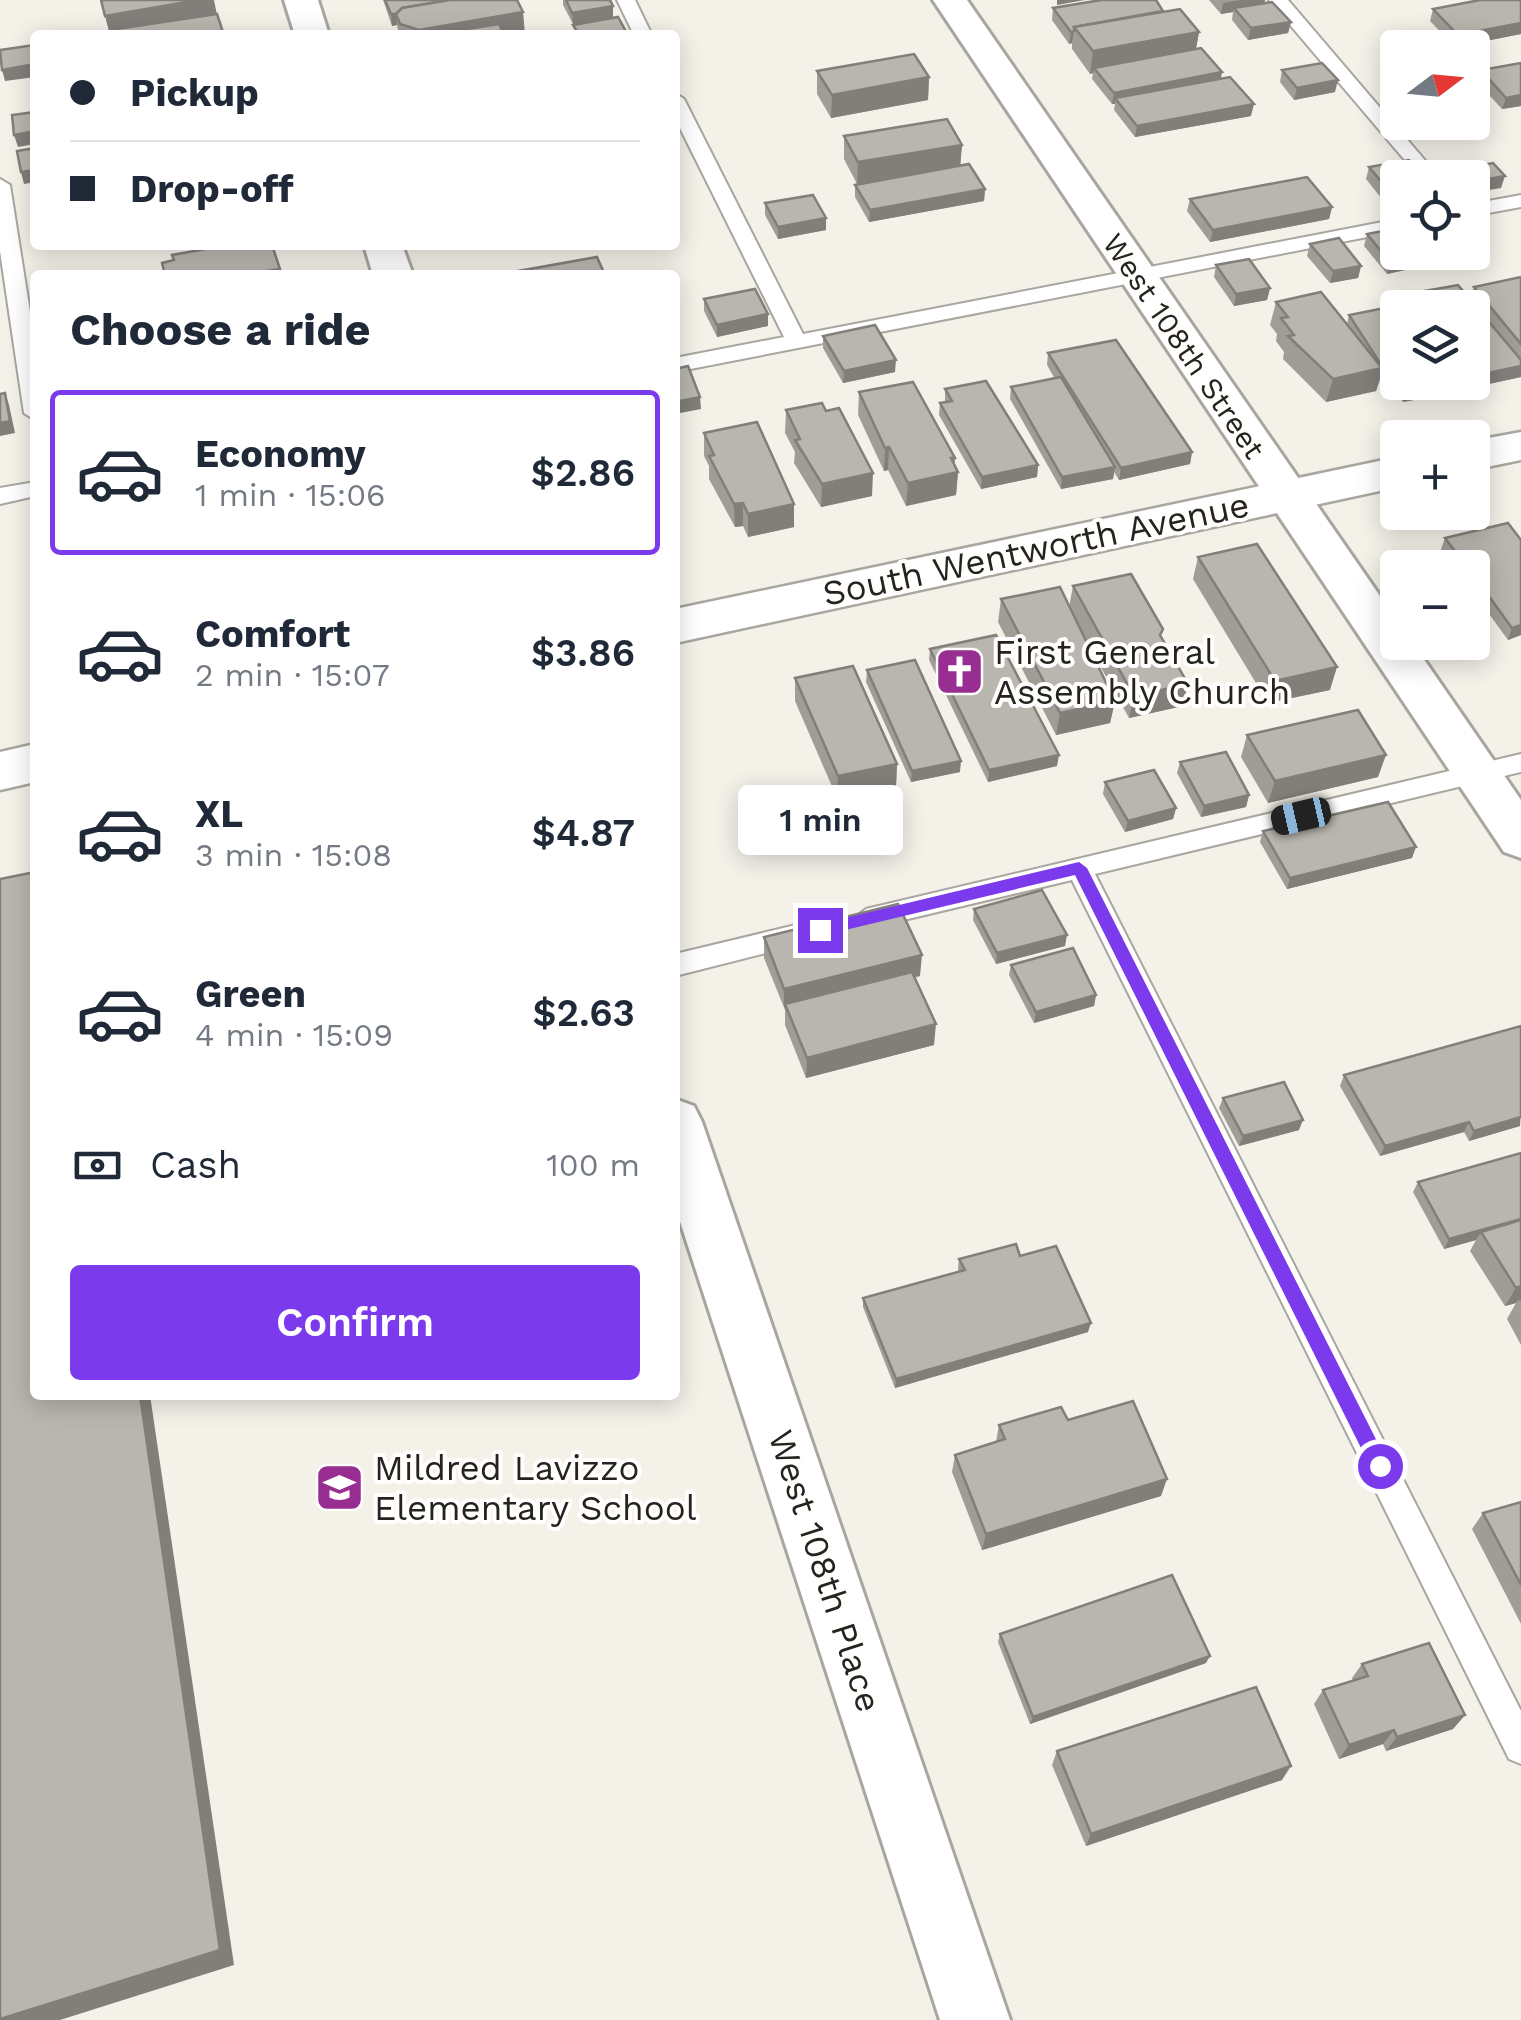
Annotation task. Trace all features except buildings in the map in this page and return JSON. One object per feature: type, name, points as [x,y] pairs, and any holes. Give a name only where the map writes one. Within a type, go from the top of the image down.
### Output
[{"type":"street","points":[[301,0],[310,30]]},
{"type":"street","name":"West 108th Street","points":[[950,0],[1521,840]]},
{"type":"street","points":[[1490,452],[1521,446]]},
{"type":"street","name":"South Wentworth Avenue","points":[[680,625],[1380,476]]},
{"type":"street","points":[[0,770],[30,764]]},
{"type":"street","name":"West 108th Place","points":[[680,1137],[975,2020]]},
{"type":"lane","points":[[626,0],[641,30]]},
{"type":"lane","points":[[1278,0],[1416,160]]},
{"type":"lane","points":[[680,109],[796,342]]},
{"type":"lane","points":[[0,186],[30,381]]},
{"type":"lane","points":[[1490,207],[1521,201]]},
{"type":"lane","points":[[680,364],[1380,229]]},
{"type":"lane","points":[[0,496],[30,490]]},
{"type":"lane","points":[[680,964],[1521,763]]},
{"type":"lane","points":[[1079,868],[1521,1747]]},
{"type":"place","name":"First General Assembly Church","points":[[959,672]]},
{"type":"place","name":"Mildred Lavizzo Elementary School","points":[[339,1488]]},
{"type":"route","points":[[820,930],[1079,868],[1380,1466]]}]
